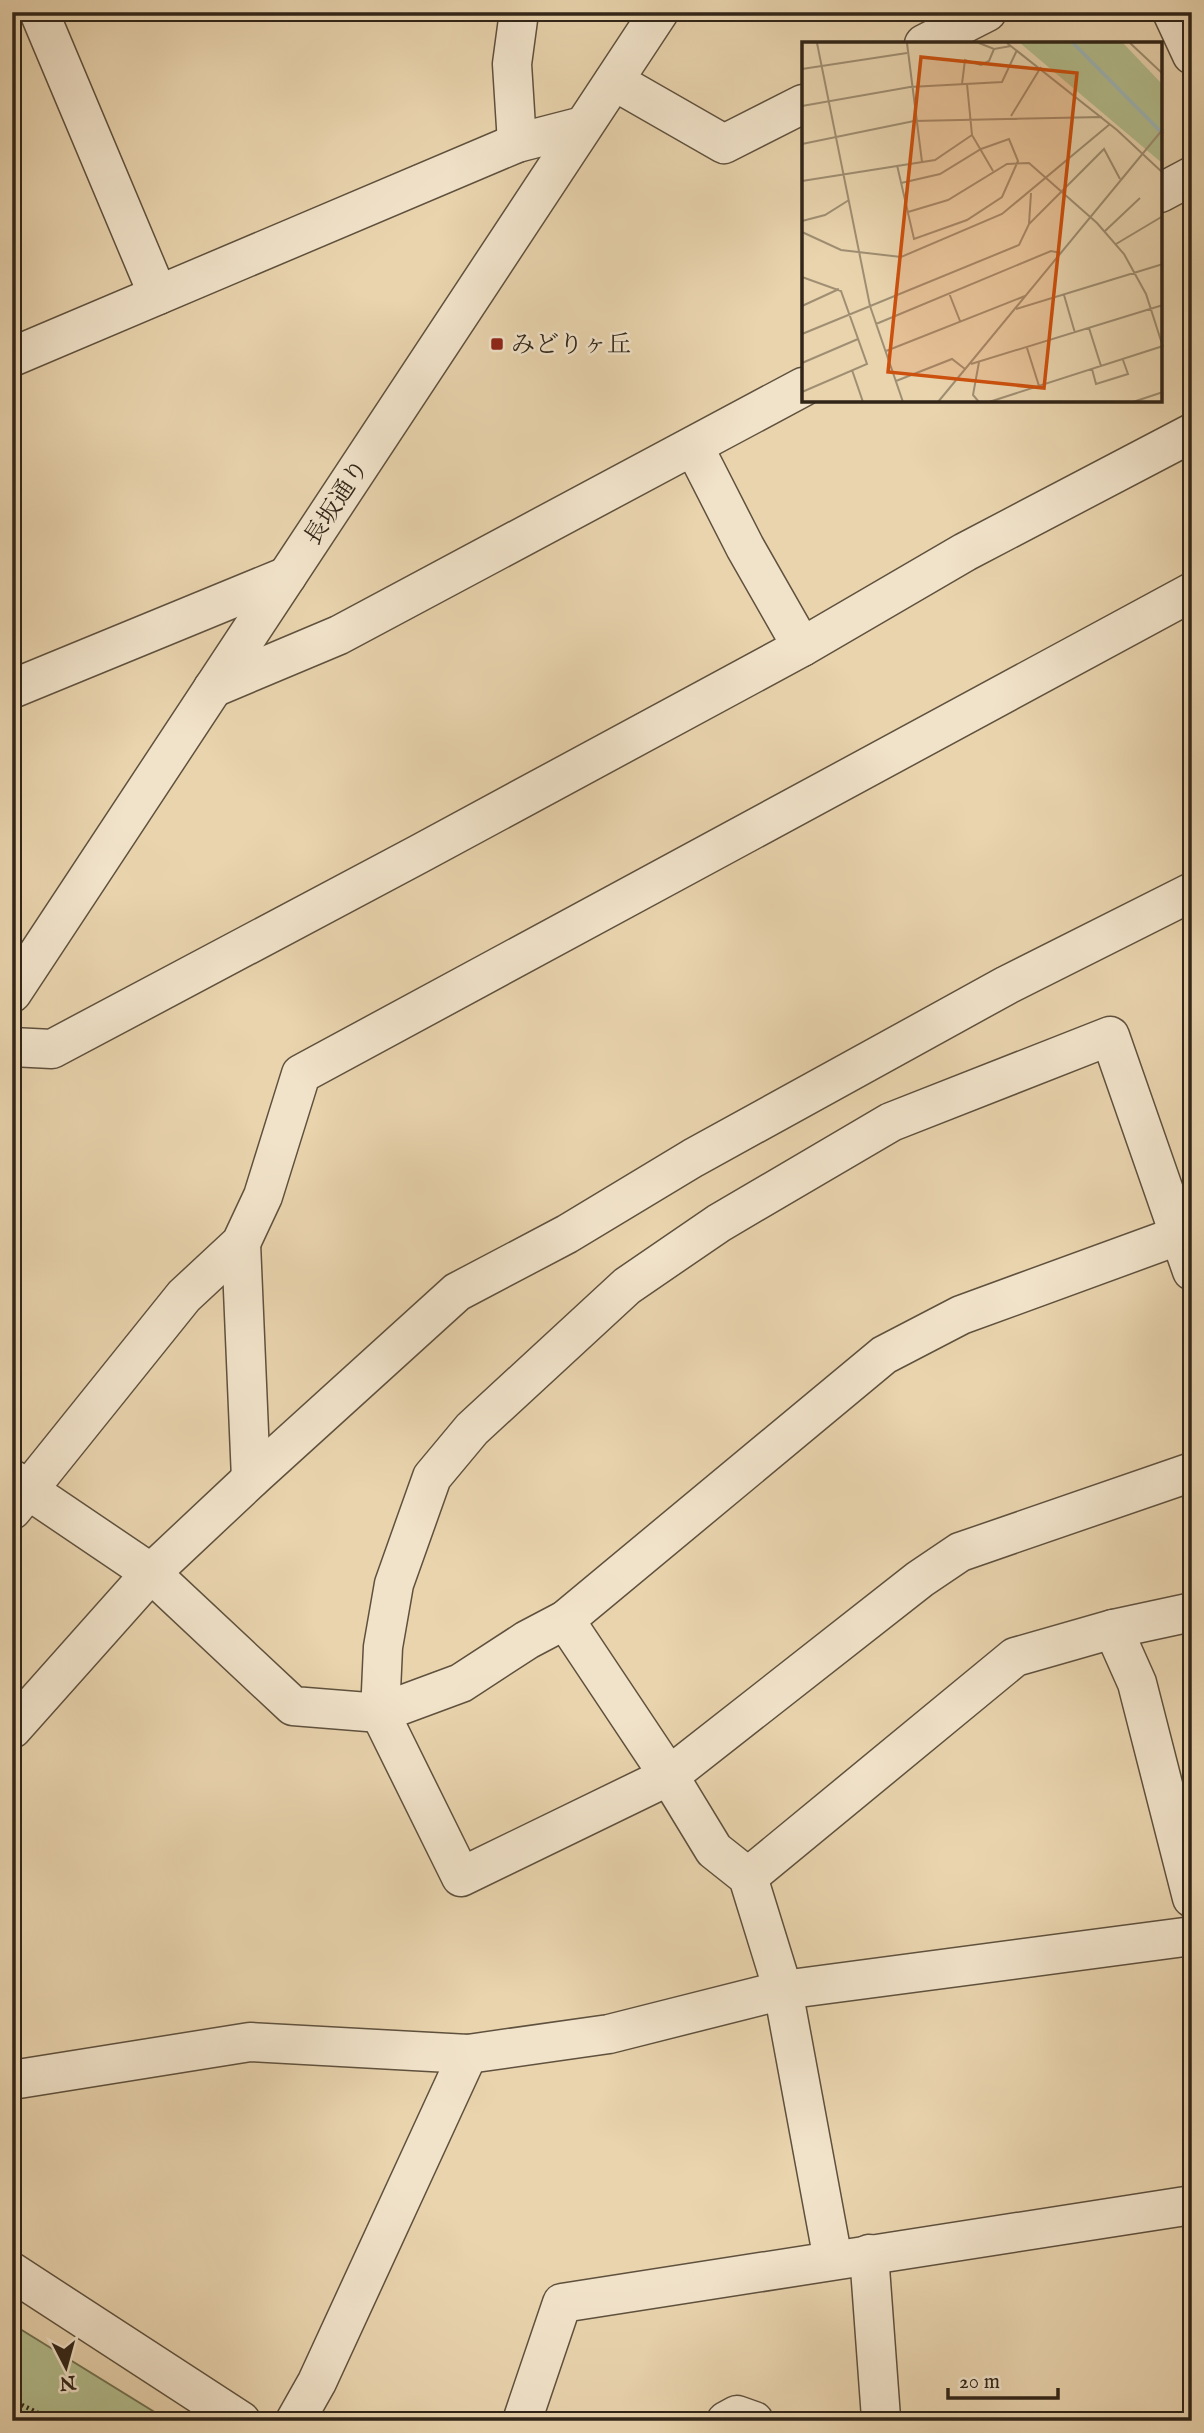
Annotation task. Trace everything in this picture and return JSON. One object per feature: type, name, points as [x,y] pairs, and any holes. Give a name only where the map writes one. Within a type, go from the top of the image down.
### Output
[{"type":"street","points":[[12,23],[38,12],[158,295]]},
{"type":"street","points":[[517,143],[512,64],[519,12]]},
{"type":"street","name":"長坂通り","points":[[12,993],[659,12]]},
{"type":"street","points":[[928,42],[987,12]]},
{"type":"street","points":[[1172,12],[1192,55]]},
{"type":"street","points":[[614,81],[724,144],[802,105]]},
{"type":"street","points":[[12,357],[517,143],[583,126]]},
{"type":"street","points":[[1162,192],[1192,176]]},
{"type":"street","points":[[213,688],[339,635],[802,388]]},
{"type":"street","points":[[12,1047],[52,1049],[802,646],[965,552],[1192,433]]},
{"type":"street","points":[[694,447],[745,547],[802,646]]},
{"type":"street","points":[[12,689],[287,576]]},
{"type":"street","points":[[1180,1235],[961,1315],[884,1356],[565,1620],[527,1640],[461,1683],[380,1713],[293,1706],[151,1573],[18,1492],[184,1296],[241,1243],[263,1196],[302,1074],[1192,592]]},
{"type":"street","points":[[12,1729],[151,1573],[457,1292],[567,1234],[693,1158],[995,992],[1192,892]]},
{"type":"street","points":[[1192,1271],[1110,1036],[891,1122],[719,1223],[627,1286],[472,1429],[432,1477],[394,1584],[383,1647],[380,1713],[461,1877],[668,1776],[920,1579],[960,1552],[1192,1472]]},
{"type":"street","points":[[241,1243],[251,1479]]},
{"type":"street","points":[[748,1877],[1015,1657],[1113,1629],[1192,1612]]},
{"type":"street","points":[[565,1620],[714,1850],[748,1877],[783,1990],[851,2257],[880,2418],[878,2421]]},
{"type":"street","points":[[1113,1629],[1137,1683],[1192,1898]]},
{"type":"street","points":[[12,2080],[250,2042],[468,2054],[609,2034],[783,1990],[1192,1936]]},
{"type":"street","points":[[295,2421],[317,2382],[468,2054]]},
{"type":"street","points":[[522,2421],[562,2303],[1192,2205]]},
{"type":"street","points":[[12,2272],[241,2421]]},
{"type":"street","points":[[726,2421],[737,2415],[754,2421]]},
{"type":"path","points":[[12,2400],[60,2421]]},
{"type":"green space","points":[[12,2324],[169,2421],[12,2421]]},
{"type":"place","name":"みどりヶ丘","points":[[497,344]]}]
